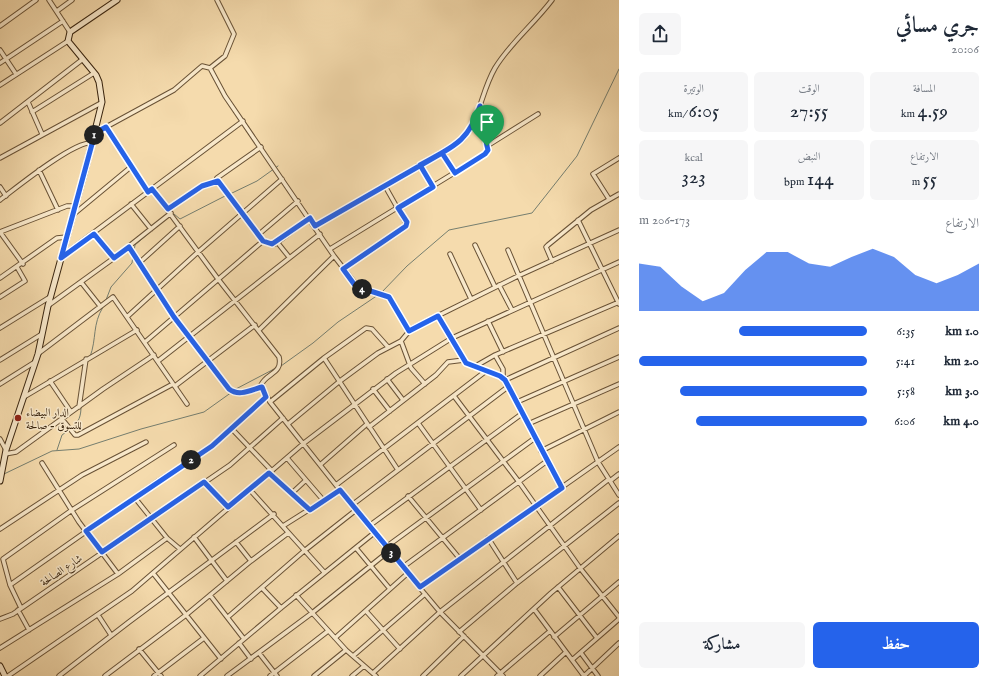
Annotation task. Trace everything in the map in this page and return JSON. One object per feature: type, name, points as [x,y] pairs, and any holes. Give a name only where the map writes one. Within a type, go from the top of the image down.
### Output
[{"type":"street","points":[[0,26],[36,0]]},
{"type":"street","points":[[0,86],[68,41],[70,32],[50,0]]},
{"type":"street","points":[[57,12],[72,0]]},
{"type":"street","points":[[70,32],[117,0]]},
{"type":"street","points":[[210,68],[225,56],[234,34],[217,0]]},
{"type":"street","points":[[315,226],[442,153],[464,138],[474,124],[489,79],[506,52],[552,0]]},
{"type":"street","points":[[0,63],[64,21]]},
{"type":"street","points":[[0,480],[2,463],[38,354],[50,297],[95,133],[102,102],[99,82],[94,73],[68,41]]},
{"type":"street","points":[[0,50],[16,74]]},
{"type":"street","points":[[0,123],[83,59]]},
{"type":"street","points":[[95,133],[174,90],[202,66],[210,68],[225,96],[354,284],[361,288],[389,297],[409,331]]},
{"type":"street","points":[[32,112],[94,73]]},
{"type":"street","points":[[28,102],[42,134]]},
{"type":"street","points":[[0,158],[102,102]]},
{"type":"street","points":[[330,249],[485,154],[488,150],[480,106]]},
{"type":"street","points":[[487,146],[538,114]]},
{"type":"street","points":[[61,258],[131,204],[243,122]]},
{"type":"street","points":[[106,127],[148,192]]},
{"type":"street","points":[[0,200],[39,170],[83,144],[92,143]]},
{"type":"street","points":[[261,147],[218,176],[218,181],[263,241],[272,244],[277,242],[310,218]]},
{"type":"street","points":[[442,153],[455,173]]},
{"type":"street","points":[[609,199],[594,174],[619,158]]},
{"type":"street","points":[[420,165],[433,187]]},
{"type":"street","points":[[73,215],[132,166]]},
{"type":"street","points":[[39,170],[58,210]]},
{"type":"street","points":[[128,316],[198,252],[282,179]]},
{"type":"street","points":[[48,306],[129,247],[151,229],[169,211],[202,186],[218,181]]},
{"type":"street","points":[[343,269],[406,226],[407,222],[385,186]]},
{"type":"street","points":[[0,187],[6,196]]},
{"type":"street","points":[[152,189],[218,279],[278,354],[280,360],[277,371],[264,380],[262,387],[266,397],[374,533],[440,612],[500,675],[550,631]]},
{"type":"street","points":[[552,261],[546,247],[548,245],[578,220],[619,194]]},
{"type":"street","points":[[258,235],[298,201]]},
{"type":"street","points":[[131,204],[151,229]]},
{"type":"street","points":[[23,264],[0,232],[67,206],[75,206]]},
{"type":"street","points":[[474,367],[495,355],[619,303],[578,220]]},
{"type":"street","points":[[139,263],[180,226]]},
{"type":"street","points":[[288,424],[340,381],[388,347],[401,341],[409,331],[497,286],[619,230]]},
{"type":"street","points":[[94,234],[114,258]]},
{"type":"street","points":[[158,361],[320,234]]},
{"type":"street","points":[[0,278],[23,264],[57,238],[67,237]]},
{"type":"street","points":[[0,242],[5,239]]},
{"type":"street","points":[[145,342],[263,241]]},
{"type":"street","points":[[277,242],[289,257]]},
{"type":"street","points":[[475,245],[512,310]]},
{"type":"street","points":[[129,247],[174,317],[233,393],[240,394],[262,387]]},
{"type":"street","points":[[508,250],[598,462],[619,495]]},
{"type":"street","points":[[450,254],[471,299]]},
{"type":"street","points":[[259,330],[334,256]]},
{"type":"street","points":[[8,676],[119,601],[304,443],[387,378],[452,338],[619,262]]},
{"type":"street","points":[[0,297],[25,281],[17,267]]},
{"type":"street","points":[[81,282],[100,306]]},
{"type":"street","points":[[0,328],[50,297]]},
{"type":"street","points":[[38,354],[113,297],[128,316],[187,404]]},
{"type":"street","points":[[438,316],[468,365],[504,379],[619,328]]},
{"type":"street","points":[[488,321],[504,352]]},
{"type":"street","points":[[62,420],[74,435],[78,435],[174,385],[208,362],[255,325]]},
{"type":"street","points":[[270,402],[324,358],[369,327],[388,347]]},
{"type":"street","points":[[23,397],[137,330]]},
{"type":"street","points":[[0,360],[42,334]]},
{"type":"street","points":[[401,341],[409,364],[424,384]]},
{"type":"street","points":[[6,452],[16,452],[154,355]]},
{"type":"street","points":[[495,355],[502,369],[504,379],[562,488]]},
{"type":"street","points":[[517,402],[619,357]]},
{"type":"street","points":[[324,358],[398,470]]},
{"type":"street","points":[[79,407],[86,359]]},
{"type":"street","points":[[320,465],[368,425],[390,411],[436,375],[448,362],[464,360]]},
{"type":"street","points":[[0,384],[35,362]]},
{"type":"street","points":[[336,485],[486,371]]},
{"type":"street","points":[[387,378],[403,400]]},
{"type":"street","points":[[50,382],[71,412]]},
{"type":"street","points":[[528,424],[619,384]]},
{"type":"street","points":[[352,505],[509,386]]},
{"type":"street","points":[[373,389],[390,411]]},
{"type":"street","points":[[454,396],[536,505],[563,546],[619,618],[572,660]]},
{"type":"street","points":[[10,585],[86,531],[212,446],[266,397]]},
{"type":"street","points":[[541,451],[619,412]]},
{"type":"street","points":[[369,526],[522,413]]},
{"type":"street","name":"شارع الصالحة","points":[[0,619],[20,609],[204,482],[250,448],[283,418]]},
{"type":"street","points":[[418,423],[481,510]]},
{"type":"street","points":[[232,429],[271,472],[310,510]]},
{"type":"street","points":[[386,547],[535,438]]},
{"type":"street","points":[[0,439],[6,452]]},
{"type":"street","points":[[0,529],[86,472],[146,442]]},
{"type":"street","points":[[29,630],[10,585],[4,568],[3,559],[72,510],[174,446]]},
{"type":"street","points":[[420,587],[619,447]]},
{"type":"street","points":[[287,458],[324,501]]},
{"type":"street","points":[[403,567],[547,461]]},
{"type":"street","points":[[42,463],[86,531],[118,574]]},
{"type":"street","points":[[373,673],[440,612],[502,561],[619,474]]},
{"type":"street","points":[[292,493],[306,480]]},
{"type":"street","points":[[204,482],[228,507]]},
{"type":"street","points":[[250,490],[274,514],[288,533],[324,572]]},
{"type":"street","points":[[283,526],[340,490]]},
{"type":"street","points":[[408,496],[460,559]]},
{"type":"street","points":[[135,498],[151,519],[180,549]]},
{"type":"street","points":[[459,632],[517,583],[619,503]]},
{"type":"street","points":[[228,617],[304,551],[356,510]]},
{"type":"street","points":[[59,676],[168,592],[274,514]]},
{"type":"street","points":[[105,676],[138,649],[186,615],[288,533]]},
{"type":"street","points":[[200,676],[296,595],[374,533]]},
{"type":"street","points":[[461,676],[482,655],[558,587],[619,536]]},
{"type":"street","points":[[194,537],[227,581]]},
{"type":"street","points":[[0,648],[118,574],[168,538]]},
{"type":"street","points":[[488,538],[517,583]]},
{"type":"street","points":[[236,542],[252,561]]},
{"type":"street","points":[[356,548],[390,589]]},
{"type":"street","points":[[227,676],[312,613],[390,552]]},
{"type":"street","points":[[0,570],[4,568]]},
{"type":"street","points":[[153,573],[221,659]]},
{"type":"street","points":[[335,638],[408,573]]},
{"type":"street","points":[[554,637],[619,582]]},
{"type":"street","points":[[558,587],[579,617],[597,638]]},
{"type":"street","points":[[262,588],[281,608]]},
{"type":"street","points":[[353,656],[425,594]]},
{"type":"street","points":[[210,595],[244,638]]},
{"type":"street","points":[[296,595],[346,650],[376,676]]},
{"type":"street","points":[[534,610],[584,676],[619,643]]},
{"type":"street","points":[[366,611],[400,649]]},
{"type":"street","points":[[98,615],[111,635]]},
{"type":"street","points":[[270,676],[276,675],[328,631]]},
{"type":"street","points":[[423,676],[464,636]]},
{"type":"street","points":[[154,676],[159,674],[204,638]]},
{"type":"street","points":[[238,643],[251,659]]},
{"type":"street","points":[[138,649],[159,674]]},
{"type":"street","points":[[314,676],[346,650]]},
{"type":"street","points":[[540,676],[566,652]]},
{"type":"street","points":[[259,653],[276,675]]},
{"type":"street","points":[[581,653],[598,676]]},
{"type":"street","points":[[0,666],[5,676]]},
{"type":"street","points":[[352,676],[364,666]]},
{"type":"waterway","points":[[381,293],[407,266],[449,230],[532,213],[577,156],[619,69]]},
{"type":"waterway","points":[[230,194],[257,181],[278,166]]},
{"type":"waterway","points":[[167,218],[174,214],[180,219],[227,195]]},
{"type":"waterway","points":[[134,251],[135,245],[149,233]]},
{"type":"waterway","points":[[106,300],[111,287],[132,263],[133,256]]},
{"type":"waterway","points":[[281,366],[313,343],[338,322],[378,295]]},
{"type":"waterway","points":[[90,357],[97,320],[103,307]]},
{"type":"waterway","points":[[234,390],[276,368]]},
{"type":"waterway","points":[[4,474],[52,451],[79,449],[141,429],[204,412],[232,392]]},
{"type":"waterway","points":[[72,428],[79,419],[81,407]]},
{"type":"waterway","points":[[57,450],[62,435],[69,430]]},
{"type":"place","name":"الدار البيضاء للتسوق - صالحة","points":[[18,418]]},
{"type":"route","points":[[487,146],[484,136],[480,106],[474,124],[462,140],[420,165],[433,187],[398,208],[407,222],[407,225],[343,269],[354,284],[367,291],[389,297],[409,331],[438,316],[468,365],[500,376],[505,380],[562,488],[488,538],[420,587],[378,538],[340,490],[310,510],[269,473],[228,507],[204,482],[102,552],[86,531],[223,438],[266,397],[262,387],[240,394],[233,393],[229,389],[174,317],[129,247],[114,258],[94,234],[61,258],[95,133],[106,127],[148,192],[152,189],[168,209],[202,186],[218,181],[263,241],[269,244],[275,244],[310,218],[315,226],[420,165],[442,153],[455,173],[485,154],[488,150],[487,146]]}]
